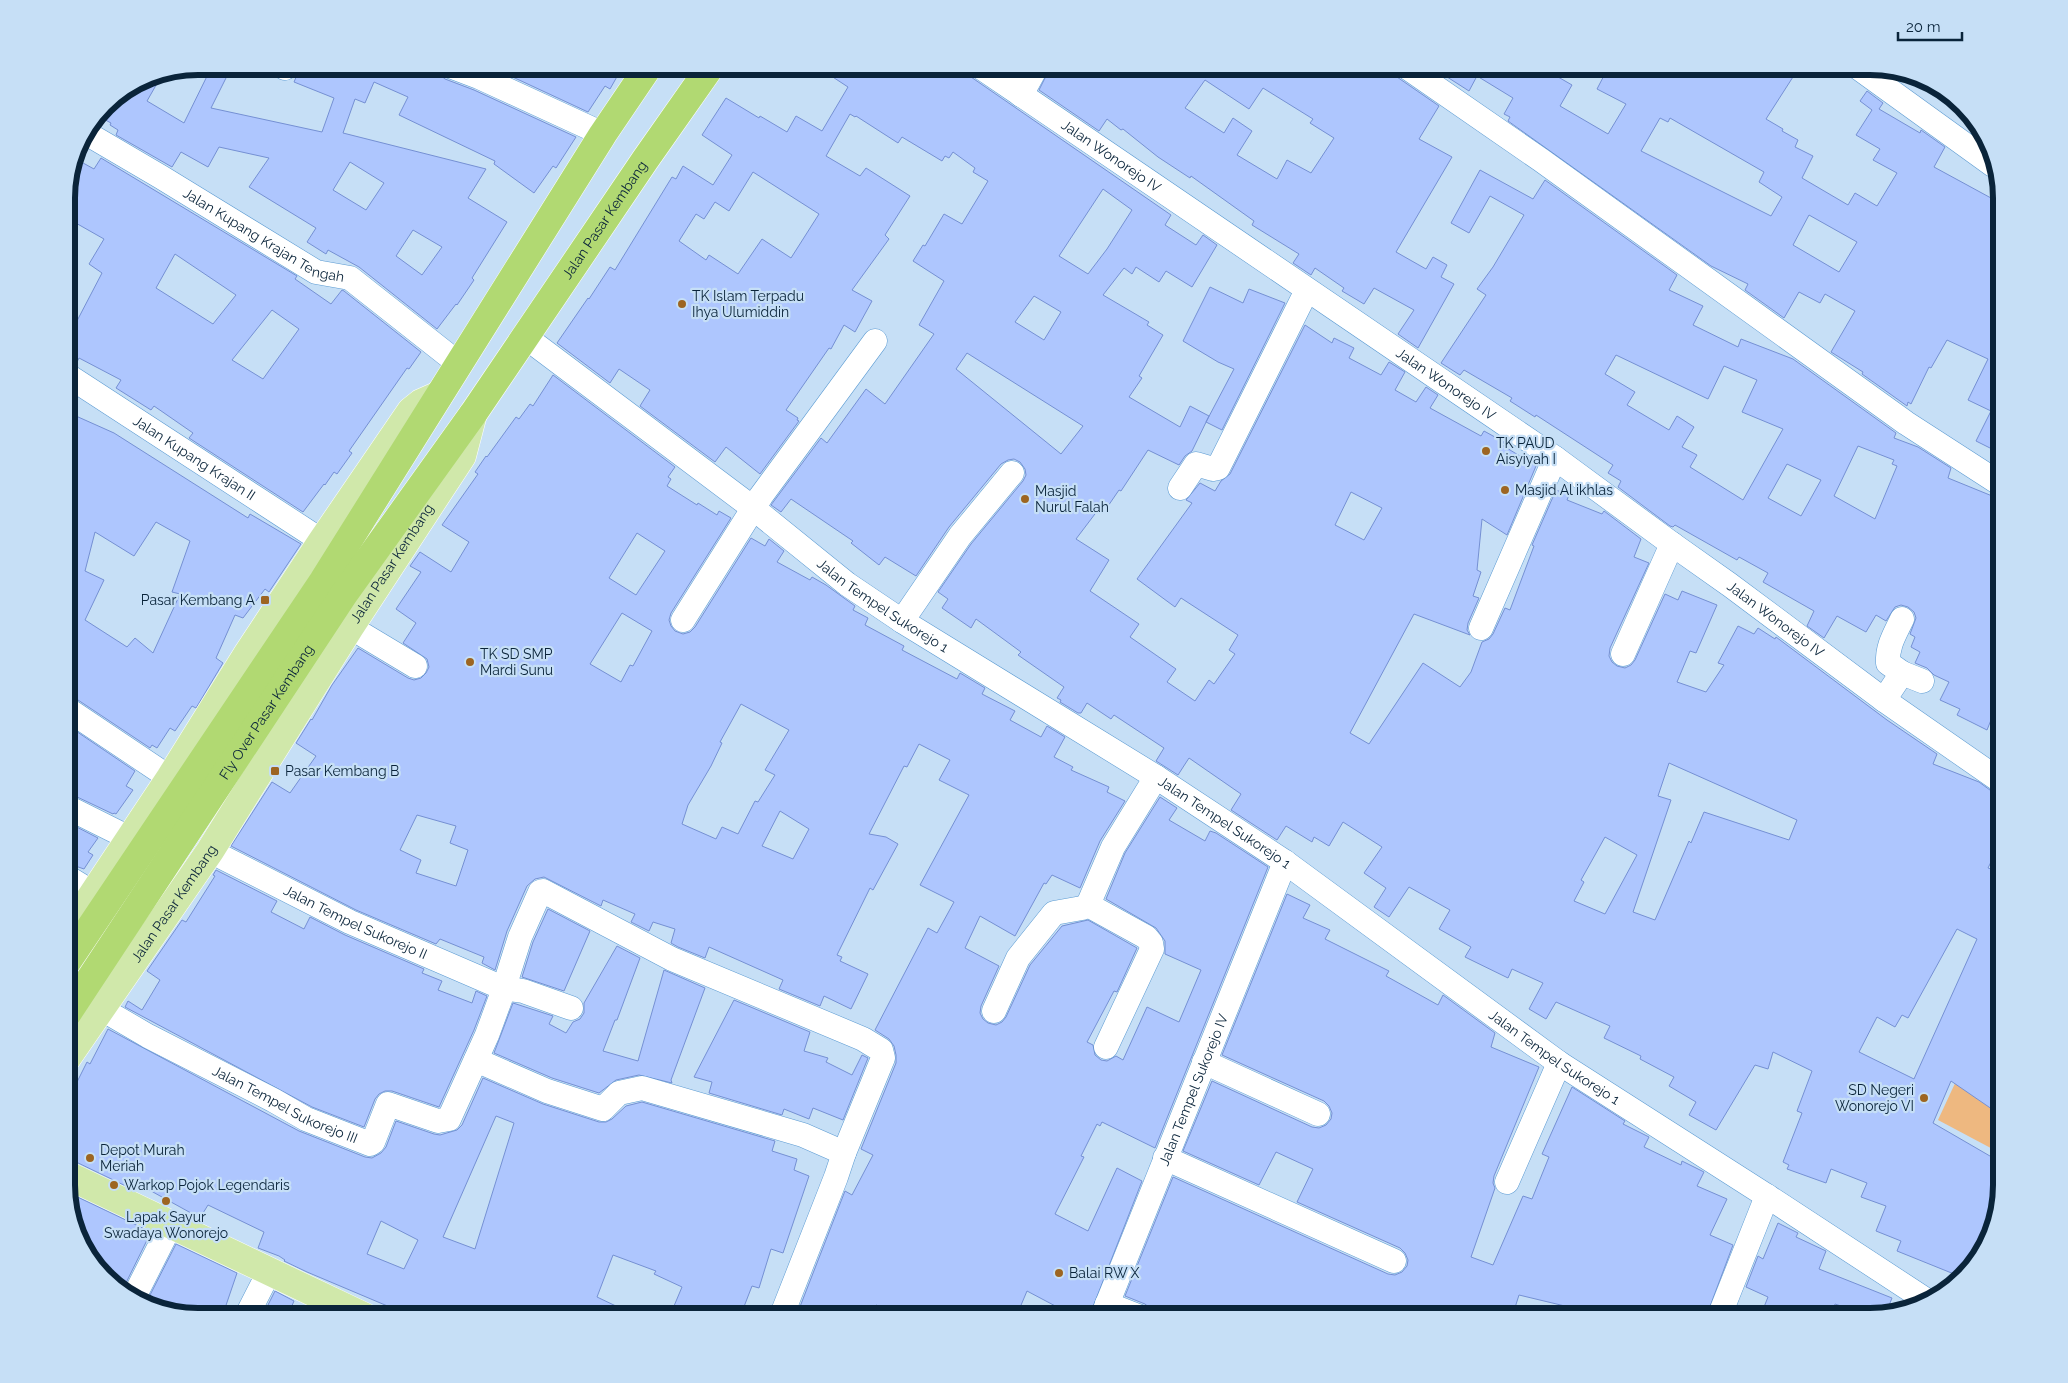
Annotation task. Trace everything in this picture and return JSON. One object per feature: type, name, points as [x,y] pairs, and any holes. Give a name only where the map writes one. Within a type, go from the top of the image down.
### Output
[{"type":"highway","points":[[440,395],[603,134],[643,75]]},
{"type":"highway","name":"Jalan Pasar Kembang","points":[[472,414],[705,75]]},
{"type":"highway","name":"Fly Over Pasar Kembang","points":[[75,1000],[334,587],[440,395]]},
{"type":"highway","name":"Fly Over Pasar Kembang","points":[[75,949],[334,587],[472,414]]},
{"type":"main road","points":[[75,920],[170,778],[248,653],[322,541],[412,411],[421,403],[440,395]]},
{"type":"main road","name":"Jalan Pasar Kembang","points":[[75,1045],[210,851],[350,627],[462,456],[472,414]]},
{"type":"main road","points":[[75,1179],[346,1308]]},
{"type":"street","points":[[474,75],[603,134]]},
{"type":"street","name":"Jalan Wonorejo IV","points":[[993,75],[1554,458],[1730,585],[1884,700],[1993,776]]},
{"type":"street","points":[[1021,95],[1032,75]]},
{"type":"street","points":[[1417,75],[1541,160],[1906,423],[1993,480]]},
{"type":"street","points":[[1868,75],[1987,161]]},
{"type":"street","name":"Jalan Kupang Krajan Tengah","points":[[92,137],[316,272],[350,278],[459,364]]},
{"type":"street","points":[[1180,488],[1196,464],[1213,469],[1218,468],[1307,290]]},
{"type":"street","name":"Jalan Tempel Sukorejo 1","points":[[524,336],[753,508],[847,584],[902,621],[1156,777],[1285,862],[1559,1063],[1768,1196],[1920,1296]]},
{"type":"street","points":[[683,620],[753,508],[875,341]]},
{"type":"street","name":"Jalan Kupang Krajan II","points":[[75,381],[322,541]]},
{"type":"street","points":[[1481,628],[1554,458]]},
{"type":"street","points":[[902,621],[960,536],[1012,473]]},
{"type":"street","points":[[1623,654],[1672,544]]},
{"type":"street","points":[[1884,700],[1912,677],[1888,663],[1891,641],[1902,619]]},
{"type":"street","points":[[350,627],[415,666]]},
{"type":"street","points":[[75,716],[170,778]]},
{"type":"street","points":[[994,1011],[1018,958],[1054,913],[1082,908],[1088,904],[1114,847],[1156,777]]},
{"type":"street","points":[[75,811],[129,838]]},
{"type":"street","name":"Jalan Tempel Sukorejo II","points":[[210,851],[350,922],[503,988],[523,991],[571,1008]]},
{"type":"street","name":"Jalan Tempel Sukorejo IV","points":[[1105,1308],[1285,862]]},
{"type":"street","points":[[75,882],[93,893]]},
{"type":"street","points":[[785,1308],[882,1058],[881,1050],[863,1039],[672,959],[543,891],[540,892],[520,937],[487,1035],[476,1060],[547,1091],[603,1109],[619,1093],[642,1088],[803,1135],[844,1153]]},
{"type":"street","points":[[1088,904],[1146,937],[1151,943],[1152,949],[1106,1048]]},
{"type":"street","name":"Jalan Tempel Sukorejo III","points":[[100,1008],[148,1036],[306,1119],[370,1144],[373,1142],[388,1104],[438,1121],[449,1119],[476,1060]]},
{"type":"street","points":[[1204,1062],[1318,1114]]},
{"type":"street","points":[[1507,1182],[1559,1063]]},
{"type":"street","points":[[1165,1158],[1394,1261]]},
{"type":"street","points":[[1723,1308],[1768,1196]]},
{"type":"street","points":[[137,1291],[170,1224]]},
{"type":"street","points":[[251,1308],[269,1272]]},
{"type":"shaded area","points":[[1957,1079],[1993,1102],[1993,1149],[1938,1120]]},
{"type":"building","points":[[208,75],[228,75],[211,108],[322,132],[334,98],[294,82],[297,75],[440,75],[445,79],[474,90],[576,137],[556,168],[553,166],[534,193],[494,164],[495,161],[399,115],[408,97],[374,82],[365,103],[355,99],[343,133],[486,169],[468,198],[507,222],[472,278],[474,280],[437,329],[359,267],[328,250],[326,254],[307,242],[316,228],[249,187],[269,158],[219,147],[208,167],[181,152],[172,167],[116,135],[118,130],[104,119],[123,100],[151,84],[158,82],[147,101],[184,123]],"holes":[[[350,162],[384,183],[366,210],[333,190]],[[413,230],[442,247],[422,275],[396,256]]]},
{"type":"building","points":[[508,75],[618,75],[610,89],[605,86],[588,112]]},
{"type":"building","points":[[830,75],[970,75],[1171,215],[1165,225],[1196,245],[1203,235],[1217,245],[1192,287],[1166,271],[1159,282],[1136,267],[1132,274],[1124,268],[1103,295],[1149,322],[1147,325],[1163,335],[1139,376],[1142,378],[1129,397],[1180,427],[1190,406],[1209,416],[1192,451],[1185,456],[1179,465],[1148,450],[1121,491],[1119,490],[1106,509],[1101,506],[1076,539],[1109,560],[1090,591],[1139,624],[1130,637],[1176,669],[1167,682],[1195,701],[1209,680],[1214,684],[1235,654],[1229,650],[1238,635],[1181,598],[1175,607],[1137,579],[1192,503],[1186,500],[1200,483],[1215,491],[1221,481],[1230,474],[1305,325],[1332,343],[1334,338],[1354,348],[1349,358],[1381,375],[1389,362],[1405,372],[1395,390],[1416,402],[1426,387],[1438,395],[1430,408],[1481,436],[1484,431],[1504,442],[1502,445],[1536,466],[1507,535],[1482,519],[1477,570],[1481,572],[1473,596],[1479,598],[1468,623],[1467,630],[1470,635],[1414,614],[1350,733],[1369,744],[1423,663],[1460,687],[1471,672],[1482,642],[1489,639],[1493,634],[1505,608],[1510,610],[1534,546],[1532,545],[1556,490],[1569,495],[1567,500],[1602,514],[1604,511],[1641,539],[1634,557],[1649,563],[1610,648],[1609,656],[1617,666],[1625,668],[1635,660],[1665,594],[1678,600],[1682,591],[1717,605],[1696,653],[1690,651],[1677,682],[1706,692],[1724,665],[1718,663],[1738,626],[1754,634],[1758,628],[1775,639],[1776,637],[1887,720],[1937,754],[1933,764],[1979,782],[1993,792],[1993,858],[1988,868],[1993,870],[1993,1110],[1951,1081],[1933,1123],[1993,1158],[1992,1201],[1986,1224],[1972,1253],[1954,1274],[1897,1251],[1901,1241],[1876,1231],[1886,1206],[1861,1197],[1867,1183],[1831,1169],[1826,1183],[1787,1169],[1789,1165],[1783,1162],[1802,1113],[1797,1111],[1812,1071],[1773,1052],[1768,1069],[1755,1065],[1716,1130],[1689,1115],[1696,1102],[1669,1086],[1674,1077],[1640,1059],[1641,1056],[1604,1038],[1610,1026],[1556,1002],[1546,1019],[1529,1009],[1543,983],[1512,969],[1508,978],[1465,957],[1471,947],[1439,929],[1450,910],[1409,887],[1389,917],[1374,907],[1386,888],[1364,873],[1382,847],[1343,822],[1329,846],[1314,837],[1312,842],[1286,826],[1277,840],[1231,810],[1241,794],[1189,758],[1178,775],[1156,761],[1164,748],[1114,715],[1111,719],[1087,703],[1081,713],[1078,713],[1060,702],[1061,700],[1057,698],[1064,687],[1018,655],[1021,652],[976,619],[971,628],[942,608],[948,599],[938,592],[971,544],[1023,481],[1026,475],[1025,469],[1020,462],[1014,459],[1001,464],[949,527],[916,576],[885,557],[879,565],[851,543],[853,541],[791,499],[781,512],[771,505],[821,438],[827,443],[866,389],[885,404],[934,334],[919,325],[944,281],[913,261],[923,245],[925,246],[944,214],[962,224],[988,181],[973,172],[975,168],[953,152],[949,158],[945,156],[942,161],[902,137],[898,143],[850,114],[826,156],[860,176],[866,168],[910,196],[885,235],[889,239],[852,290],[872,301],[855,332],[844,325],[831,349],[829,348],[786,410],[798,418],[797,420],[799,421],[760,474],[726,447],[715,462],[640,406],[650,390],[619,369],[610,383],[557,343],[610,267],[615,270],[672,177],[676,179],[683,166],[713,185],[732,155],[702,135],[726,98],[787,132],[796,116],[822,131],[848,87]],"holes":[[[753,172],[819,214],[791,258],[762,239],[738,274],[709,255],[706,260],[679,241],[696,214],[704,219],[715,202],[729,211]],[[1103,189],[1132,210],[1088,274],[1059,256]],[[1034,296],[1061,312],[1044,340],[1015,322]],[[967,353],[1083,426],[1061,454],[956,369]],[[1351,492],[1382,508],[1364,540],[1335,525]],[[1669,763],[1797,820],[1789,840],[1704,812],[1691,843],[1689,841],[1655,920],[1633,912],[1671,800],[1658,796]],[[1605,837],[1637,855],[1605,914],[1574,901],[1584,882],[1581,880]],[[1957,929],[1977,939],[1914,1079],[1859,1052],[1877,1017],[1895,1027],[1902,1015],[1908,1018]]]},
{"type":"building","points":[[1046,75],[1395,75],[1439,106],[1419,139],[1452,157],[1396,252],[1426,269],[1433,257],[1447,265],[1441,277],[1454,284],[1418,348],[1398,334],[1414,310],[1374,288],[1364,304],[1342,291],[1344,288],[1315,268],[1311,275],[1293,263],[1299,254],[1252,225],[1254,221],[1191,176],[1190,178],[1158,157],[1123,129],[1121,130],[1107,119],[1099,131],[1039,90]],"holes":[[[1205,80],[1249,109],[1263,88],[1313,119],[1310,123],[1334,138],[1311,173],[1287,160],[1277,179],[1237,155],[1252,131],[1233,118],[1224,133],[1185,108]]]},
{"type":"building","points":[[1444,75],[1555,75],[1572,85],[1560,106],[1608,134],[1626,104],[1597,89],[1604,75],[1794,75],[1766,119],[1798,140],[1795,147],[1813,156],[1802,178],[1848,205],[1855,193],[1877,206],[1897,173],[1873,160],[1880,149],[1856,135],[1872,110],[1860,101],[1867,91],[1883,103],[1879,109],[1920,133],[1921,130],[1945,147],[1934,167],[1993,199],[1993,450],[1976,441],[1991,411],[1968,400],[1988,359],[1947,340],[1931,368],[1929,367],[1911,404],[1908,402],[1907,406],[1862,374],[1863,372],[1831,352],[1855,311],[1825,294],[1820,303],[1799,292],[1784,318],[1745,290],[1748,284],[1711,266],[1508,121],[1510,117],[1504,114],[1513,98],[1477,76],[1469,91]],"holes":[[[1660,118],[1668,122],[1670,118],[1764,172],[1759,182],[1782,197],[1771,216],[1641,151]],[[1809,215],[1857,242],[1839,272],[1793,245]]]},
{"type":"building","points":[[101,158],[297,276],[295,279],[331,304],[342,290],[344,291],[421,352],[409,369],[407,368],[349,451],[352,453],[337,474],[334,472],[303,512],[189,438],[193,433],[154,406],[151,410],[116,388],[121,380],[79,358],[75,364],[75,325],[102,273],[89,264],[104,239],[75,223],[75,190],[80,162],[94,169]],"holes":[[[175,254],[236,295],[213,324],[156,288]],[[272,310],[299,329],[263,379],[232,360]]]},
{"type":"building","points":[[1480,170],[1533,199],[1545,180],[1677,275],[1669,290],[1703,306],[1693,325],[1738,347],[1741,339],[1793,359],[1896,433],[1894,438],[1918,447],[1951,468],[1948,478],[1993,496],[1993,721],[1991,720],[1987,730],[1957,715],[1960,709],[1940,700],[1949,682],[1915,663],[1920,652],[1911,647],[1915,637],[1910,634],[1916,618],[1914,612],[1908,607],[1901,605],[1895,607],[1886,621],[1876,615],[1866,632],[1837,616],[1824,638],[1807,626],[1814,611],[1763,582],[1768,573],[1739,557],[1737,560],[1675,525],[1673,527],[1670,526],[1618,487],[1621,481],[1608,473],[1613,465],[1536,415],[1535,417],[1510,401],[1512,398],[1464,370],[1460,375],[1441,363],[1486,295],[1477,289],[1493,267],[1524,215],[1490,196],[1469,233],[1451,223]],"holes":[[[1616,355],[1708,399],[1724,366],[1757,380],[1742,412],[1783,429],[1743,500],[1690,467],[1697,455],[1682,447],[1694,427],[1677,416],[1669,430],[1627,405],[1635,392],[1605,374]],[[1858,446],[1894,460],[1892,464],[1897,466],[1875,519],[1834,496]],[[1787,464],[1821,480],[1801,516],[1768,498]]]},
{"type":"building","points":[[1210,287],[1243,303],[1249,289],[1285,303],[1222,430],[1206,422],[1234,369],[1218,362],[1183,341]]},
{"type":"building","points":[[553,375],[675,467],[668,477],[671,479],[667,486],[717,515],[719,511],[731,518],[671,613],[669,620],[675,631],[683,634],[690,632],[695,627],[751,538],[765,546],[769,539],[784,551],[777,562],[810,580],[812,577],[826,585],[855,606],[853,610],[868,618],[865,625],[904,646],[902,650],[957,679],[960,673],[985,688],[982,694],[1015,711],[1010,720],[1041,737],[1047,726],[1065,737],[1054,757],[1073,767],[1071,770],[1109,787],[1107,792],[1125,801],[1100,841],[1080,888],[1052,875],[1046,884],[1044,883],[1015,936],[980,916],[965,948],[999,966],[981,1006],[980,1013],[988,1023],[996,1025],[1006,1017],[1030,965],[1062,926],[1088,920],[1137,948],[1117,992],[1114,991],[1087,1042],[1093,1045],[1095,1055],[1101,1060],[1107,1061],[1116,1056],[1123,1060],[1147,1007],[1179,1022],[1201,970],[1165,954],[1165,941],[1156,928],[1106,899],[1125,853],[1160,797],[1177,808],[1169,820],[1205,841],[1210,831],[1216,833],[1268,867],[1155,1148],[1102,1122],[1100,1126],[1097,1124],[1081,1156],[1084,1157],[1055,1214],[1088,1231],[1117,1168],[1142,1181],[1093,1308],[1059,1308],[1027,1291],[1020,1308],[884,1308],[876,1305],[875,1308],[800,1308],[845,1191],[852,1195],[873,1155],[861,1149],[896,1063],[894,1046],[889,1039],[875,1030],[928,928],[937,933],[954,902],[920,885],[969,795],[939,780],[950,760],[919,744],[907,767],[904,766],[869,834],[886,837],[898,844],[873,890],[870,888],[837,955],[842,957],[840,961],[868,974],[851,1009],[824,996],[820,1006],[779,989],[783,980],[709,947],[705,958],[678,947],[671,943],[675,929],[653,922],[649,931],[631,922],[635,914],[603,900],[601,906],[544,877],[535,879],[527,886],[507,931],[495,970],[482,963],[484,957],[440,939],[436,944],[356,910],[231,846],[272,782],[290,793],[316,756],[296,743],[332,685],[358,648],[408,678],[414,680],[421,678],[426,673],[429,667],[427,659],[403,643],[416,623],[396,609],[421,572],[410,566],[420,552],[451,572],[469,542],[442,525],[478,474],[475,472],[486,456],[516,417],[519,419],[530,404],[533,406]],"holes":[[[637,533],[665,551],[636,595],[609,578]],[[622,613],[652,631],[633,666],[630,665],[621,682],[590,664]],[[741,704],[789,730],[765,770],[775,775],[758,802],[755,801],[738,834],[722,827],[716,839],[682,824],[688,805],[711,766],[722,743],[720,742]],[[780,811],[809,829],[793,859],[762,846]],[[417,815],[456,826],[450,843],[468,850],[456,886],[416,873],[421,860],[400,850]]]},
{"type":"building","points":[[75,416],[114,433],[248,518],[250,514],[301,544],[269,592],[265,589],[243,618],[235,615],[216,658],[223,663],[196,708],[192,706],[175,731],[170,728],[157,748],[152,745],[150,748],[75,698]],"holes":[[[156,522],[190,541],[172,592],[180,594],[153,653],[135,638],[127,647],[85,620],[104,580],[85,571],[95,532],[134,556]]]},
{"type":"building","points":[[75,730],[135,771],[126,786],[133,790],[116,814],[75,796]]},
{"type":"building","points":[[75,826],[98,838],[88,852],[93,855],[84,869],[75,866]]},
{"type":"building","points":[[216,870],[277,901],[271,912],[304,929],[310,917],[345,935],[424,969],[422,973],[442,981],[438,990],[472,1003],[476,991],[487,996],[474,1030],[439,1107],[392,1091],[385,1091],[375,1099],[364,1127],[312,1107],[125,1007],[128,1001],[142,1010],[160,980],[147,971],[182,920],[186,922],[215,876],[213,875]]},
{"type":"building","points":[[1287,894],[1310,905],[1303,918],[1330,930],[1325,939],[1389,971],[1386,976],[1438,1005],[1443,995],[1495,1033],[1491,1047],[1539,1067],[1494,1176],[1493,1183],[1495,1188],[1471,1257],[1493,1265],[1523,1196],[1532,1199],[1549,1157],[1542,1154],[1572,1087],[1625,1121],[1623,1124],[1649,1137],[1644,1147],[1681,1165],[1682,1161],[1704,1172],[1697,1186],[1727,1199],[1710,1235],[1733,1245],[1709,1308],[1569,1308],[1519,1295],[1515,1308],[1150,1308],[1145,1304],[1125,1296],[1173,1177],[1388,1274],[1395,1275],[1402,1272],[1407,1266],[1408,1260],[1400,1248],[1297,1202],[1313,1169],[1276,1152],[1259,1185],[1183,1151],[1212,1081],[1312,1127],[1319,1128],[1326,1125],[1331,1119],[1332,1113],[1324,1101],[1222,1055]]},
{"type":"building","points":[[548,909],[590,931],[564,991],[522,977],[533,942]]},
{"type":"building","points":[[617,946],[640,958],[617,1020],[615,1020],[603,1051],[638,1061],[664,970],[705,988],[671,1080],[672,1083],[639,1075],[616,1080],[599,1093],[552,1078],[494,1053],[513,1003],[553,1016],[549,1024],[566,1033],[573,1022],[580,1019],[584,1013],[584,1003]]},
{"type":"building","points":[[734,1000],[810,1032],[804,1051],[828,1058],[826,1062],[852,1075],[862,1055],[868,1058],[843,1120],[813,1108],[809,1119],[784,1109],[782,1115],[709,1093],[712,1082],[694,1077]]},
{"type":"building","points":[[108,1029],[299,1131],[365,1157],[372,1158],[381,1153],[386,1147],[396,1121],[440,1135],[457,1130],[462,1125],[483,1078],[543,1104],[599,1122],[606,1122],[612,1119],[626,1106],[642,1102],[775,1141],[772,1151],[797,1159],[794,1170],[809,1176],[783,1253],[771,1249],[759,1288],[752,1286],[743,1308],[678,1308],[674,1306],[682,1287],[654,1274],[656,1271],[613,1255],[597,1297],[620,1308],[392,1308],[307,1272],[284,1261],[279,1256],[258,1248],[264,1232],[208,1205],[200,1218],[133,1181],[130,1188],[75,1161],[75,1081],[77,1082],[87,1062],[90,1064]],"holes":[[[496,1116],[514,1123],[475,1249],[443,1237]],[[381,1221],[418,1240],[404,1269],[367,1254]]]},
{"type":"building","points":[[75,1196],[151,1232],[125,1284],[100,1260],[84,1232]]},
{"type":"building","points":[[1778,1223],[1798,1233],[1796,1237],[1826,1251],[1819,1269],[1892,1298],[1889,1307],[1878,1308],[1847,1308],[1835,1304],[1833,1308],[1764,1308],[1768,1297],[1746,1287],[1758,1256],[1763,1259]]},
{"type":"building","points":[[176,1244],[237,1273],[225,1308],[182,1307],[149,1298]]},
{"type":"building","points":[[275,1291],[294,1301],[291,1308],[266,1308]]},
{"type":"place","name":"TK Islam Terpadu Ihya Ulumiddin","points":[[682,304]]},
{"type":"place","name":"TK PAUD Aisyiyah I","points":[[1486,451]]},
{"type":"place","name":"Masjid Al ikhlas","points":[[1505,490]]},
{"type":"place","name":"Masjid Nurul Falah","points":[[1025,499]]},
{"type":"place","name":"Pasar Kembang A","points":[[265,600]]},
{"type":"place","name":"TK SD SMP Mardi Sunu","points":[[470,662]]},
{"type":"place","name":"Pasar Kembang B","points":[[275,771]]},
{"type":"place","name":"SD Negeri Wonorejo VI","points":[[1924,1098]]},
{"type":"place","name":"Depot Murah Meriah","points":[[90,1158]]},
{"type":"place","name":"Warkop Pojok Legendaris","points":[[114,1185]]},
{"type":"place","name":"Lapak Sayur Swadaya Wonorejo","points":[[166,1201]]},
{"type":"place","name":"Balai RW X","points":[[1059,1273]]}]
